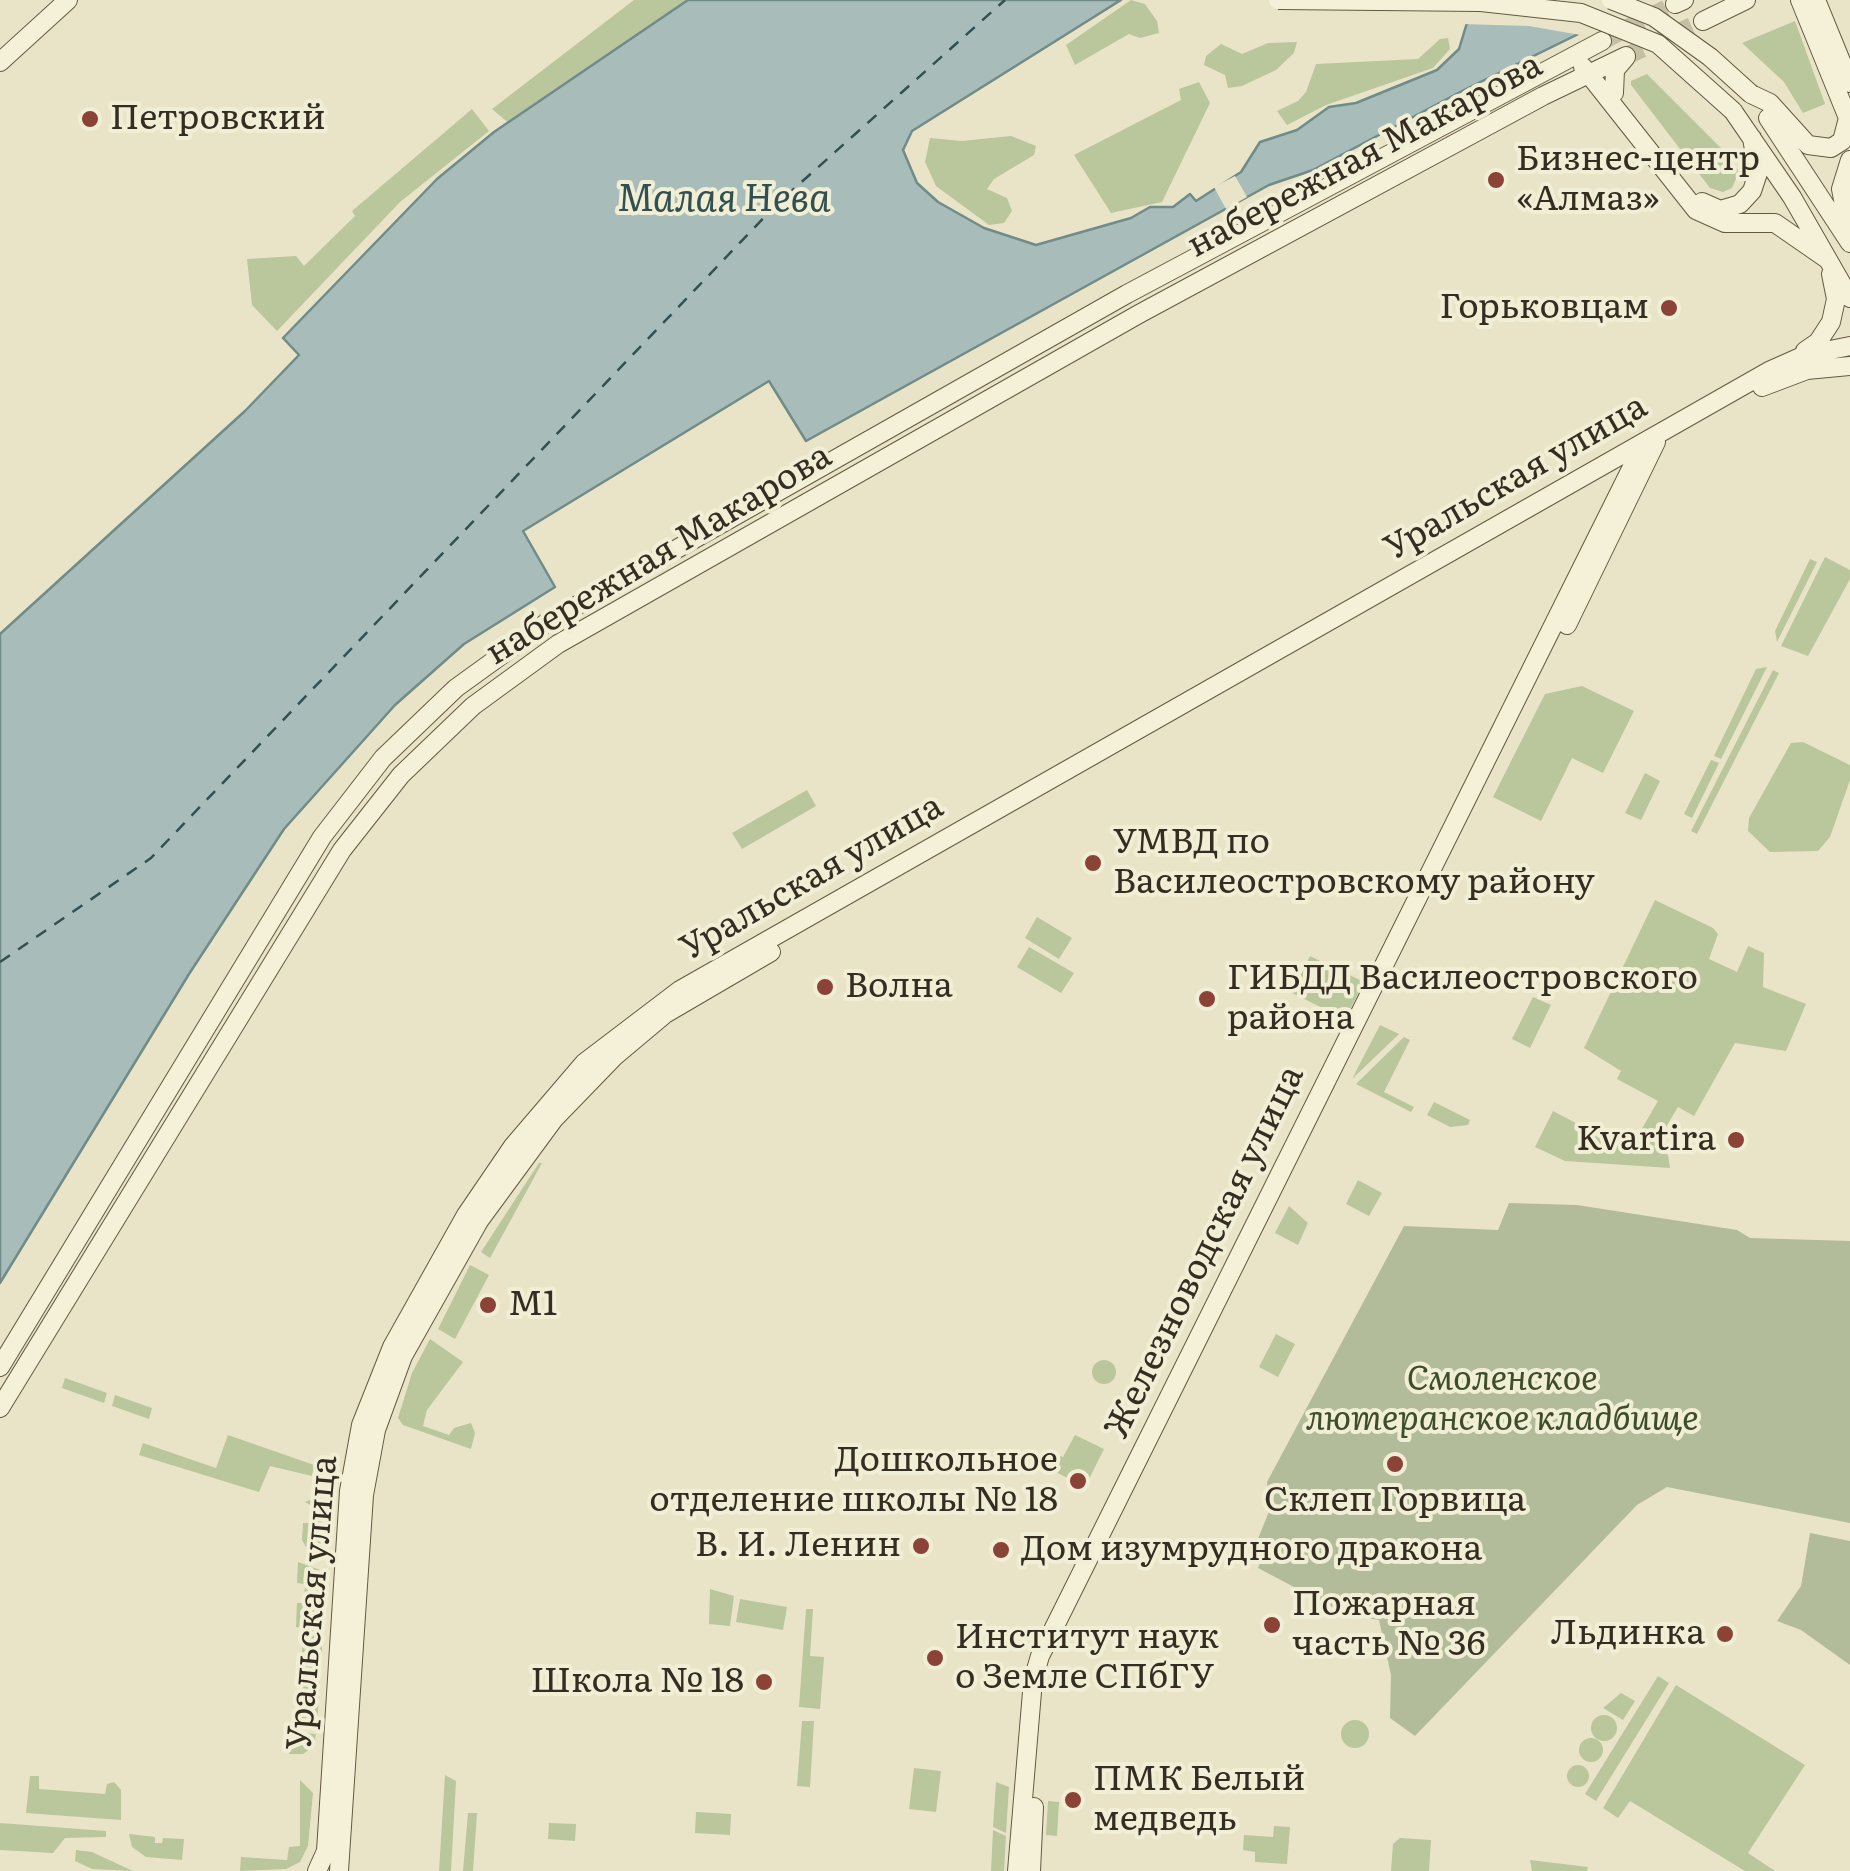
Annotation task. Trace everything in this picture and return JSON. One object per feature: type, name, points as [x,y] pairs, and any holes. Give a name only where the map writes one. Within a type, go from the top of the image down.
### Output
[{"type":"main road","points":[[0,48],[52,0]]},
{"type":"main road","points":[[0,62],[68,0]]},
{"type":"main road","points":[[1278,0],[1516,4],[1581,13],[1658,44],[1733,111],[1850,298]]},
{"type":"main road","points":[[1611,0],[1654,17],[1751,94],[1770,103],[1808,145],[1830,148],[1842,141],[1848,118],[1800,0]]},
{"type":"main road","points":[[1703,20],[1746,0]]},
{"type":"main road","points":[[1816,0],[1850,83]]},
{"type":"main road","name":"набережная Макарова","points":[[0,1367],[274,915],[353,794],[413,727],[456,688],[546,623],[1126,294],[1602,41]]},
{"type":"main road","points":[[1577,52],[1696,210],[1725,224],[1775,224],[1828,262],[1836,298],[1831,322],[1818,342],[1794,358]]},
{"type":"main road","name":"набережная Макарова","points":[[0,1408],[342,850],[372,810],[444,732],[511,676],[558,644],[1139,314],[1626,56],[1613,78],[1614,93]]},
{"type":"main road","points":[[1592,73],[1614,93],[1705,204],[1720,210],[1740,204],[1752,191],[1758,173],[1752,138]]},
{"type":"main road","points":[[1751,94],[1850,240]]},
{"type":"main road","points":[[1850,160],[1842,189],[1850,240]]},
{"type":"main road","name":"Уральская улица","points":[[317,1871],[326,1851],[349,1490],[361,1425],[392,1347],[466,1216],[513,1146],[584,1064],[680,990],[1656,441],[1794,358],[1850,346]]},
{"type":"main road","name":"Уральская улица","points":[[1656,441],[1775,380],[1818,368],[1850,366]]},
{"type":"main road","name":"Железноводская улица","points":[[1018,1871],[1033,1680],[1040,1656],[1637,457],[1656,441]]},
{"type":"main road","name":"Железноводская улица","points":[[1031,1871],[1042,1682],[1049,1659],[1656,441]]},
{"type":"main road","name":"Уральская улица","points":[[339,1871],[364,1495],[376,1430],[403,1356],[427,1310],[501,1186],[554,1118],[615,1056],[666,1014],[1637,457]]},
{"type":"main road","points":[[1603,476],[1614,478],[1621,490]]},
{"type":"green space","points":[[634,0],[686,0],[510,124],[492,109]]},
{"type":"green space","points":[[1131,0],[1145,4],[1157,21],[1159,33],[1140,38],[1129,34],[1075,65],[1066,45]]},
{"type":"green space","points":[[1795,21],[1825,104],[1803,113],[1784,82],[1742,43]]},
{"type":"green space","points":[[1448,38],[1450,49],[1433,68],[1326,105],[1287,125],[1277,111],[1298,101],[1306,92],[1316,64],[1418,59],[1440,39]]},
{"type":"green space","points":[[1297,42],[1294,53],[1276,70],[1242,86],[1228,88],[1225,75],[1204,65],[1206,56],[1221,44],[1242,54],[1268,43]]},
{"type":"green space","points":[[1647,74],[1727,154],[1739,172],[1732,188],[1723,192],[1710,188],[1631,85],[1631,81]]},
{"type":"green space","points":[[1199,82],[1210,103],[1162,202],[1111,213],[1074,155],[1181,100],[1179,89]]},
{"type":"green space","points":[[472,109],[489,131],[400,202],[277,331],[252,305],[247,259],[296,256],[304,266],[355,216],[352,211]]},
{"type":"green space","points":[[1011,136],[1036,146],[1034,155],[994,179],[987,189],[1007,198],[1012,211],[1004,223],[989,225],[936,186],[925,162],[930,138],[962,141]]},
{"type":"green space","points":[[1825,557],[1850,570],[1850,579],[1808,656],[1781,646]]},
{"type":"green space","points":[[1810,559],[1817,562],[1777,642],[1775,631]]},
{"type":"green space","points":[[1767,667],[1721,759],[1714,756],[1756,669]]},
{"type":"green space","points":[[1773,670],[1779,673],[1697,834],[1691,831]]},
{"type":"green space","points":[[1582,686],[1634,711],[1603,773],[1572,758],[1541,821],[1493,797],[1545,694]]},
{"type":"green space","points":[[1803,742],[1850,765],[1850,780],[1830,837],[1818,851],[1770,852],[1748,831],[1749,818],[1791,743]]},
{"type":"green space","points":[[1711,760],[1719,763],[1692,818],[1684,814]]},
{"type":"green space","points":[[1645,773],[1660,781],[1641,820],[1625,813]]},
{"type":"green space","points":[[807,790],[816,806],[742,849],[732,833]]},
{"type":"green space","points":[[1655,900],[1713,928],[1718,934],[1709,959],[1737,972],[1748,946],[1764,953],[1763,987],[1806,1004],[1786,1051],[1735,1043],[1694,1116],[1678,1107],[1654,1147],[1668,1155],[1670,1168],[1565,1161],[1535,1147],[1553,1111],[1629,1151],[1658,1101],[1617,1079],[1621,1071],[1584,1048]]},
{"type":"green space","points":[[1037,917],[1072,938],[1059,959],[1025,938]]},
{"type":"green space","points":[[1029,947],[1074,973],[1061,993],[1017,967]]},
{"type":"green space","points":[[1310,956],[1364,982],[1345,1019],[1292,993]]},
{"type":"green space","points":[[1533,997],[1551,1005],[1530,1048],[1512,1039]]},
{"type":"green space","points":[[1380,1025],[1399,1034],[1352,1079]]},
{"type":"green space","points":[[1404,1037],[1410,1040],[1384,1092],[1414,1107],[1411,1112],[1356,1084]]},
{"type":"green space","points":[[1434,1102],[1470,1120],[1468,1125],[1450,1127],[1427,1115]]},
{"type":"green space","points":[[542,1163],[490,1258],[481,1252]]},
{"type":"green space","points":[[1358,1180],[1382,1193],[1369,1216],[1346,1204]]},
{"type":"green space","name":"Смоленское лютеранское кладбище","points":[[1509,1203],[1577,1205],[1737,1230],[1750,1238],[1850,1241],[1850,1523],[1667,1487],[1637,1505],[1415,1736],[1390,1718],[1391,1675],[1379,1620],[1347,1615],[1258,1568],[1261,1561],[1251,1556],[1270,1509],[1267,1482],[1404,1226],[1498,1230]]},
{"type":"green space","points":[[1289,1206],[1308,1223],[1298,1245],[1275,1233]]},
{"type":"green space","points":[[470,1265],[489,1275],[455,1339],[438,1329]]},
{"type":"green space","points":[[1276,1334],[1295,1344],[1278,1377],[1259,1367]]},
{"type":"green space","points":[[430,1339],[463,1362],[427,1410],[423,1426],[449,1435],[454,1428],[471,1423],[475,1433],[471,1449],[403,1425],[398,1418],[412,1373]]},
{"type":"green space","points":[[1104,1360],[1116,1372],[1104,1384],[1092,1372]]},
{"type":"green space","points":[[65,1378],[107,1393],[104,1403],[62,1388]]},
{"type":"green space","points":[[115,1395],[152,1408],[149,1419],[112,1406]]},
{"type":"green space","points":[[228,1435],[314,1465],[312,1476],[270,1466],[259,1492],[139,1455],[143,1443],[216,1468]]},
{"type":"green space","points":[[1075,1435],[1104,1449],[1085,1487],[1050,1469],[1057,1455],[1063,1457]]},
{"type":"green space","points":[[323,1499],[320,1550],[307,1549],[302,1540],[303,1523],[311,1523],[312,1506],[305,1502]]},
{"type":"green space","points":[[1810,1533],[1850,1541],[1850,1665],[1801,1630],[1777,1621],[1801,1586]]},
{"type":"green space","points":[[298,1562],[320,1570],[322,1654],[317,1726],[299,1726],[303,1628],[296,1627],[297,1603],[304,1603],[305,1584],[297,1583]]},
{"type":"green space","points":[[710,1589],[734,1596],[730,1626],[709,1624]]},
{"type":"green space","points":[[740,1599],[787,1607],[783,1630],[736,1622]]},
{"type":"green space","points":[[806,1609],[813,1609],[810,1656],[824,1657],[820,1709],[799,1707]]},
{"type":"green space","points":[[1658,1676],[1669,1683],[1596,1801],[1585,1794]]},
{"type":"green space","points":[[1676,1685],[1805,1765],[1748,1853],[1775,1871],[1745,1871],[1630,1801],[1618,1818],[1603,1808]]},
{"type":"green space","points":[[1621,1693],[1635,1701],[1623,1720],[1603,1708]]},
{"type":"green space","points":[[1604,1715],[1613,1719],[1617,1728],[1613,1737],[1604,1741],[1595,1737],[1591,1728],[1595,1719]]},
{"type":"green space","points":[[1355,1720],[1365,1724],[1369,1734],[1365,1744],[1355,1748],[1345,1744],[1341,1734],[1345,1724]]},
{"type":"green space","points":[[802,1721],[814,1721],[810,1787],[797,1786]]},
{"type":"green space","points":[[291,1732],[316,1734],[313,1747],[303,1754],[289,1754]]},
{"type":"green space","points":[[1591,1738],[1600,1741],[1600,1759],[1591,1762],[1582,1759],[1579,1750],[1582,1741]]},
{"type":"green space","points":[[1578,1765],[1586,1768],[1586,1784],[1578,1787],[1570,1784],[1567,1776],[1570,1768]]},
{"type":"green space","points":[[914,1768],[941,1771],[936,1812],[909,1809]]},
{"type":"green space","points":[[445,1775],[456,1781],[451,1871],[439,1871]]},
{"type":"green space","points":[[30,1776],[39,1776],[39,1789],[105,1794],[107,1784],[114,1782],[121,1790],[121,1820],[26,1813]]},
{"type":"green space","points":[[300,1780],[313,1793],[308,1846],[300,1862],[286,1869],[240,1871],[241,1857],[287,1860],[289,1847],[300,1846]]},
{"type":"green space","points":[[996,1782],[1009,1787],[1006,1833],[993,1827]]},
{"type":"green space","points":[[1048,1801],[1059,1802],[1057,1836],[1046,1835]]},
{"type":"green space","points":[[696,1812],[731,1814],[730,1835],[695,1833]]},
{"type":"green space","points":[[468,1813],[477,1813],[473,1871],[463,1871]]},
{"type":"green space","points":[[0,1823],[106,1831],[106,1837],[65,1838],[53,1853],[0,1850]]},
{"type":"green space","points":[[549,1823],[576,1824],[575,1841],[548,1839]]},
{"type":"green space","points":[[1274,1826],[1290,1827],[1287,1864],[1255,1862],[1255,1852],[1243,1850],[1244,1835],[1273,1837]]},
{"type":"green space","points":[[993,1830],[1006,1836],[1004,1871],[991,1871]]},
{"type":"green space","points":[[129,1834],[155,1837],[155,1843],[162,1843],[163,1838],[184,1839],[182,1860],[146,1857],[132,1847]]},
{"type":"green space","points":[[1400,1838],[1431,1840],[1429,1871],[1391,1871],[1393,1844]]},
{"type":"green space","points":[[76,1850],[92,1852],[133,1871],[92,1869],[75,1861]]},
{"type":"green space","points":[[1530,1860],[1588,1867],[1587,1871],[1532,1871]]},
{"type":"water","name":"Малая Нева","points":[[688,0],[1121,0],[912,131],[903,150],[917,183],[938,202],[984,228],[1036,245],[1131,218],[1150,207],[1173,207],[1190,194],[1196,201],[1241,172],[1260,142],[1297,130],[1329,107],[1356,103],[1437,70],[1459,49],[1474,0],[1648,0],[1462,91],[1313,170],[1269,185],[806,441],[769,381],[523,531],[555,587],[464,644],[395,705],[284,829],[189,974],[0,1283],[0,634],[245,411],[299,355],[283,338],[437,179],[494,132]]},
{"type":"pier","points":[[1469,0],[1653,0],[1586,36],[1529,26],[1462,24]]},
{"type":"pier","points":[[1235,176],[1247,197],[1226,209],[1214,187]]},
{"type":"ferry route","points":[[0,962],[151,858],[777,204],[1005,0]]},
{"type":"tunnel","points":[[1602,41],[1675,4]]},
{"type":"tunnel","points":[[1626,56],[1703,21]]},
{"type":"place","name":"Петровский","points":[[90,119]]},
{"type":"place","name":"Бизнес-центр «Алмаз»","points":[[1496,180]]},
{"type":"place","name":"Горьковцам","points":[[1669,308]]},
{"type":"place","name":"УМВД по Василеостровскому району","points":[[1093,863]]},
{"type":"place","name":"Волна","points":[[825,987]]},
{"type":"place","name":"ГИБДД Василеостровского района","points":[[1207,999]]},
{"type":"place","name":"Kvartira","points":[[1736,1140]]},
{"type":"place","name":"М1","points":[[488,1305]]},
{"type":"place","name":"Склеп Горвица","points":[[1395,1464]]},
{"type":"place","name":"Дошкольное отделение школы № 18","points":[[1078,1481]]},
{"type":"place","name":"В. И. Ленин","points":[[921,1546]]},
{"type":"place","name":"Дом изумрудного дракона","points":[[1001,1550]]},
{"type":"place","name":"Пожарная часть № 36","points":[[1272,1625]]},
{"type":"place","name":"Льдинка","points":[[1725,1634]]},
{"type":"place","name":"Институт наук о Земле СПбГУ","points":[[935,1658]]},
{"type":"place","name":"Школа № 18","points":[[764,1682]]},
{"type":"place","name":"ПМК Белый медведь","points":[[1073,1800]]}]
